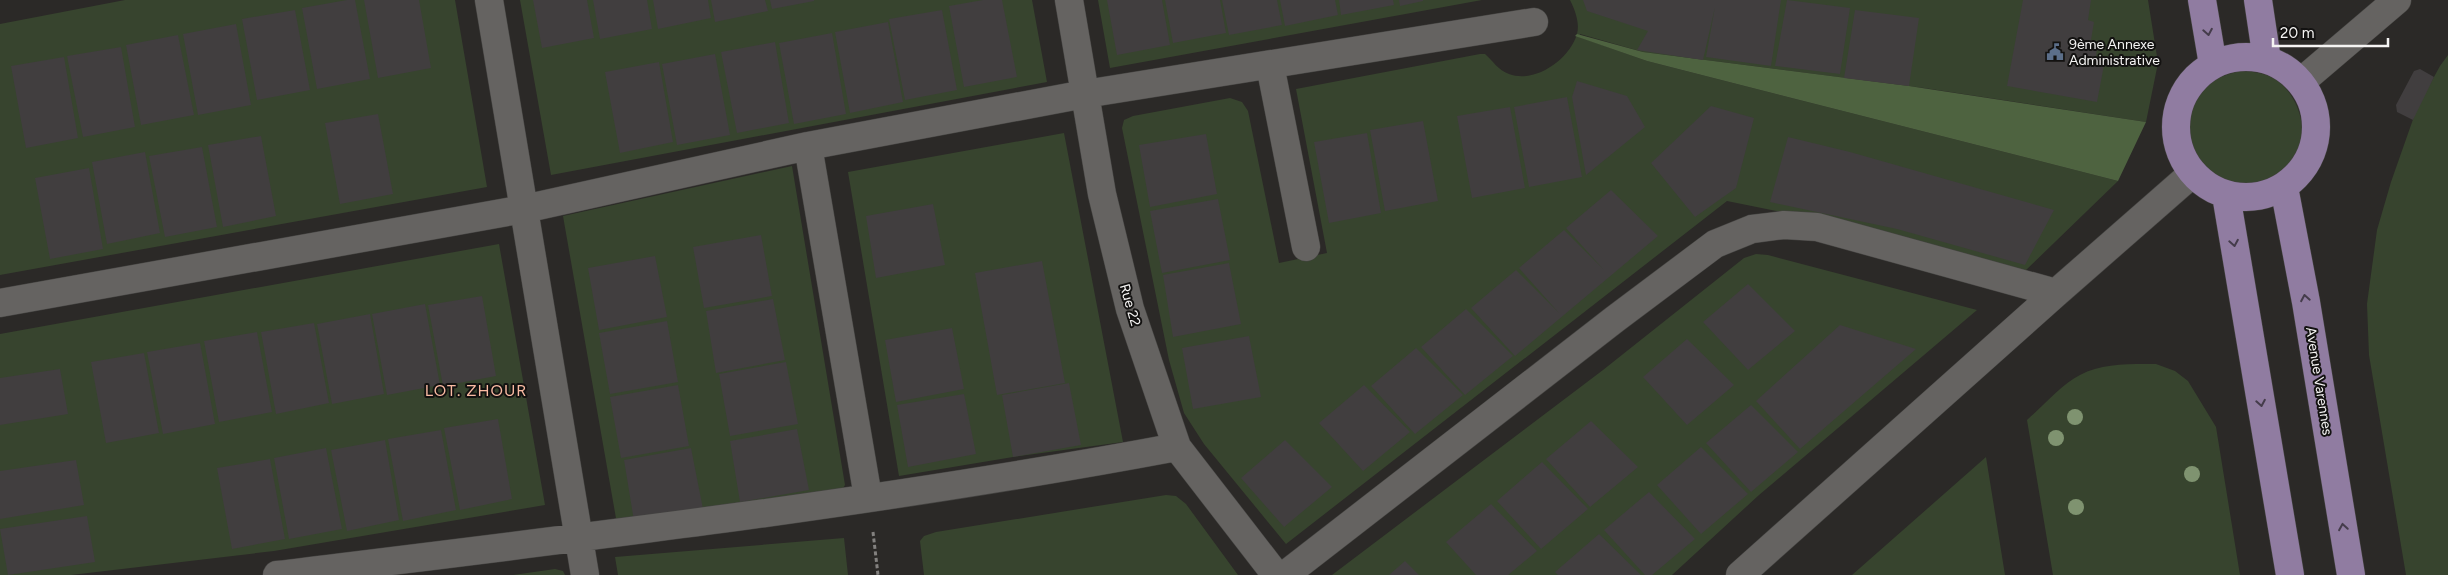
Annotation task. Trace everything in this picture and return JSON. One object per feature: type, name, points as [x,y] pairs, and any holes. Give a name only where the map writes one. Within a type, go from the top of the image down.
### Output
[{"type":"main road","points":[[2202,0],[2214,65]]},
{"type":"main road","points":[[2258,0],[2267,60]]},
{"type":"main road","points":[[2247,56],[2267,60],[2282,66],[2302,81],[2311,99],[2316,118],[2316,138],[2310,157],[2299,174],[2284,187],[2266,195],[2246,198],[2226,195],[2208,186],[2193,173],[2182,156],[2176,136],[2177,116],[2182,97],[2194,80],[2214,65],[2227,59],[2247,56]]},
{"type":"main road","name":"Avenue Varennes","points":[[2284,187],[2306,302],[2351,575]]},
{"type":"main road","points":[[2226,195],[2290,575]]},
{"type":"street","points":[[489,0],[585,575]]},
{"type":"street","name":"Rue 22","points":[[1069,0],[1102,194],[1130,309],[1177,447],[1276,575]]},
{"type":"street","points":[[2302,81],[2397,0]]},
{"type":"street","points":[[0,303],[524,209],[808,146],[1085,94],[1534,22]]},
{"type":"street","points":[[1270,64],[1306,247]]},
{"type":"street","points":[[808,146],[868,497]]},
{"type":"street","points":[[1740,575],[2193,173]]},
{"type":"street","points":[[1285,575],[1715,244],[1752,230],[1784,226],[1817,227],[1928,260],[2056,293]]},
{"type":"street","points":[[277,575],[580,537],[868,497],[1045,471],[1177,447]]},
{"type":"path","points":[[868,497],[878,575]]},
{"type":"green space","points":[[125,0],[455,0],[487,187],[0,275],[0,24]]},
{"type":"green space","points":[[520,0],[1032,0],[1047,82],[551,175]]},
{"type":"green space","points":[[1098,0],[1482,0],[1110,68]]},
{"type":"green space","points":[[1570,0],[2148,0],[2158,63],[2146,122],[1924,88],[1643,52],[1580,34],[1579,37],[1647,61],[2118,181],[2024,272],[1826,221],[1727,201],[1286,544],[1204,444],[1184,413],[1169,360],[1122,128],[1124,120],[1133,116],[1230,98],[1242,102],[1248,111],[1279,263],[1327,253],[1296,89],[1480,54],[1485,54],[1499,68],[1509,74],[1519,76],[1540,72],[1550,67],[1567,52],[1577,34],[1577,21]]},
{"type":"green space","points":[[1577,34],[1643,52],[1909,86],[2146,122],[2118,181],[1647,61],[1575,36]]},
{"type":"green space","points":[[2448,55],[2448,575],[2406,575],[2369,355],[2367,304],[2377,230],[2391,182],[2417,108]]},
{"type":"green space","points":[[2242,70],[2267,75],[2283,85],[2295,101],[2301,121],[2301,140],[2296,156],[2277,177],[2262,183],[2238,183],[2224,179],[2211,172],[2194,150],[2190,136],[2193,107],[2202,89],[2215,79]]},
{"type":"green space","points":[[1064,133],[1123,442],[1013,457],[899,476],[848,172]]},
{"type":"green space","points":[[792,166],[845,485],[839,494],[617,524],[563,216]]},
{"type":"green space","points":[[499,244],[545,505],[274,551],[71,575],[0,575],[0,334]]},
{"type":"green space","points":[[1756,254],[1768,255],[1977,310],[1759,495],[1672,575],[1332,575],[1603,370],[1744,258]]},
{"type":"green space","points":[[2156,364],[2175,371],[2188,381],[2216,427],[2240,575],[2053,575],[2027,420],[2066,384],[2089,371],[2116,365]]},
{"type":"green space","points":[[1986,457],[2005,575],[1852,575]]},
{"type":"green space","points":[[1166,495],[1176,496],[1186,504],[1238,575],[924,575],[920,541],[924,536],[936,532]]},
{"type":"green space","points":[[844,538],[848,575],[618,575],[615,557]]},
{"type":"green space","points":[[555,569],[563,571],[565,575],[513,575]]},
{"type":"building","points":[[355,0],[370,79],[317,89],[302,8]]},
{"type":"building","points":[[364,0],[419,0],[431,68],[378,78]]},
{"type":"building","points":[[533,0],[587,0],[594,38],[542,48]]},
{"type":"building","points":[[593,0],[647,0],[652,29],[600,39]]},
{"type":"building","points":[[653,0],[708,0],[711,18],[658,29]]},
{"type":"building","points":[[711,0],[765,0],[768,11],[715,22]]},
{"type":"building","points":[[770,0],[814,0],[814,1],[772,9]]},
{"type":"building","points":[[983,0],[1002,0],[1017,77],[964,87],[949,6]]},
{"type":"building","points":[[1107,0],[1162,0],[1170,45],[1117,55]]},
{"type":"building","points":[[1165,0],[1220,0],[1226,33],[1173,43]]},
{"type":"building","points":[[1222,0],[1277,0],[1282,25],[1229,35]]},
{"type":"building","points":[[1280,0],[1335,0],[1338,15],[1285,26]]},
{"type":"building","points":[[1339,0],[1393,0],[1394,5],[1341,15]]},
{"type":"building","points":[[1399,0],[1423,0],[1423,1],[1400,6]]},
{"type":"building","points":[[1583,0],[1781,0],[1771,66],[1706,57],[1715,7],[1703,60],[1637,50],[1648,31],[1587,11]]},
{"type":"building","points":[[1787,0],[1850,8],[1840,74],[1775,66]]},
{"type":"building","name":"9ème Annexe Administrative","points":[[2023,0],[2091,0],[2088,20],[2094,22],[2091,40],[2098,42],[2095,63],[2104,65],[2097,102],[2007,86]]},
{"type":"building","points":[[295,10],[310,90],[257,100],[242,19]]},
{"type":"building","points":[[942,10],[957,90],[905,100],[889,19]]},
{"type":"building","points":[[1855,10],[1919,18],[1909,86],[1844,78]]},
{"type":"building","points":[[888,22],[903,102],[850,113],[835,32]]},
{"type":"building","points":[[236,24],[251,105],[198,115],[183,34]]},
{"type":"building","points":[[832,33],[846,114],[794,124],[779,43]]},
{"type":"building","points":[[178,35],[194,115],[141,125],[126,45]]},
{"type":"building","points":[[775,42],[789,123],[737,133],[721,52]]},
{"type":"building","points":[[121,47],[135,127],[83,137],[67,56]]},
{"type":"building","points":[[715,54],[730,135],[677,145],[662,64]]},
{"type":"building","points":[[64,57],[78,138],[26,148],[11,66]]},
{"type":"building","points":[[659,62],[673,142],[620,153],[605,72]]},
{"type":"building","points":[[2420,69],[2434,77],[2413,120],[2397,112],[2396,105],[2414,71]]},
{"type":"building","points":[[1577,81],[1627,96],[1645,127],[1586,175],[1572,97]]},
{"type":"building","points":[[1567,97],[1582,177],[1529,187],[1514,107]]},
{"type":"building","points":[[1711,106],[1754,118],[1736,188],[1695,217],[1651,163]]},
{"type":"building","points":[[1510,107],[1525,188],[1472,198],[1457,116]]},
{"type":"building","points":[[378,114],[393,194],[340,204],[325,123]]},
{"type":"building","points":[[1423,121],[1438,201],[1385,211],[1370,130]]},
{"type":"building","points":[[1367,133],[1381,213],[1329,223],[1314,142]]},
{"type":"building","points":[[1206,134],[1217,194],[1150,207],[1139,145]]},
{"type":"building","points":[[261,136],[276,216],[223,227],[208,145]]},
{"type":"building","points":[[1788,137],[1850,152],[2054,210],[2025,265],[1897,229],[1770,202]]},
{"type":"building","points":[[202,147],[217,227],[165,237],[149,156]]},
{"type":"building","points":[[145,152],[160,233],[107,244],[92,162]]},
{"type":"building","points":[[89,168],[103,249],[50,259],[35,178]]},
{"type":"building","points":[[1611,190],[1658,236],[1515,356],[1471,308],[1516,270],[1559,313],[1519,268],[1564,230],[1604,270],[1566,228]]},
{"type":"building","points":[[1218,199],[1230,260],[1162,273],[1150,211]]},
{"type":"building","points":[[933,204],[945,265],[876,278],[866,216]]},
{"type":"building","points":[[761,235],[772,296],[704,308],[693,247]]},
{"type":"building","points":[[655,256],[667,317],[599,330],[588,268]]},
{"type":"building","points":[[1042,261],[1065,383],[997,395],[975,273]]},
{"type":"building","points":[[1229,263],[1241,324],[1173,337],[1163,275]]},
{"type":"building","points":[[1748,284],[1795,331],[1748,370],[1703,322]]},
{"type":"building","points":[[482,296],[496,376],[443,386],[428,305]]},
{"type":"building","points":[[773,299],[785,360],[716,373],[706,311]]},
{"type":"building","points":[[425,304],[440,385],[387,395],[372,314]]},
{"type":"building","points":[[1466,309],[1513,356],[1465,395],[1421,347]]},
{"type":"building","points":[[370,314],[384,394],[332,404],[317,324]]},
{"type":"building","points":[[667,321],[678,382],[610,394],[599,333]]},
{"type":"building","points":[[314,323],[329,403],[276,414],[261,332]]},
{"type":"building","points":[[1840,325],[1916,349],[1800,449],[1756,401]]},
{"type":"building","points":[[952,328],[964,389],[896,402],[885,340]]},
{"type":"building","points":[[257,332],[272,412],[219,422],[204,341]]},
{"type":"building","points":[[1249,336],[1261,397],[1193,409],[1182,348]]},
{"type":"building","points":[[1687,339],[1734,385],[1687,425],[1643,377]]},
{"type":"building","points":[[200,343],[215,424],[163,434],[147,352]]},
{"type":"building","points":[[1416,348],[1463,395],[1415,434],[1371,386]]},
{"type":"building","points":[[144,353],[159,433],[106,443],[91,362]]},
{"type":"building","points":[[786,362],[798,424],[730,436],[719,374]]},
{"type":"building","points":[[60,369],[68,414],[0,425],[0,378]]},
{"type":"building","points":[[1069,383],[1081,445],[1013,457],[1002,395]]},
{"type":"building","points":[[678,385],[689,446],[621,458],[610,397]]},
{"type":"building","points":[[1364,385],[1410,432],[1363,471],[1319,423]]},
{"type":"building","points":[[964,394],[976,454],[908,467],[897,405]]},
{"type":"building","points":[[1751,405],[1798,452],[1751,492],[1706,443]]},
{"type":"building","points":[[498,419],[512,499],[460,510],[444,428]]},
{"type":"building","points":[[1591,421],[1638,467],[1590,507],[1546,459]]},
{"type":"building","points":[[797,429],[809,490],[740,502],[730,441]]},
{"type":"building","points":[[441,430],[456,510],[403,521],[388,439]]},
{"type":"building","points":[[385,440],[399,520],[347,531],[331,450]]},
{"type":"building","points":[[1285,440],[1332,487],[1284,527],[1241,478]]},
{"type":"building","points":[[1701,447],[1748,494],[1701,534],[1657,485]]},
{"type":"building","points":[[326,448],[342,529],[289,539],[274,458]]},
{"type":"building","points":[[691,448],[703,509],[634,521],[624,460]]},
{"type":"building","points":[[270,459],[285,539],[232,549],[217,468]]},
{"type":"building","points":[[76,460],[84,505],[0,519],[0,471]]},
{"type":"building","points":[[1542,462],[1588,509],[1541,549],[1497,501]]},
{"type":"building","points":[[1649,492],[1695,539],[1652,575],[1645,575],[1604,530]]},
{"type":"building","points":[[1491,504],[1537,551],[1508,575],[1476,575],[1446,542]]},
{"type":"building","points":[[87,516],[95,562],[8,575],[0,529]]},
{"type":"building","points":[[1599,534],[1641,575],[1558,575],[1555,572]]},
{"type":"building","points":[[1405,561],[1419,575],[1389,575]]},
{"type":"place","name":"9ème Annexe Administrative","points":[[2055,52]]},
{"type":"district","name":"LOT. ZHOUR","points":[[476,390]]}]
